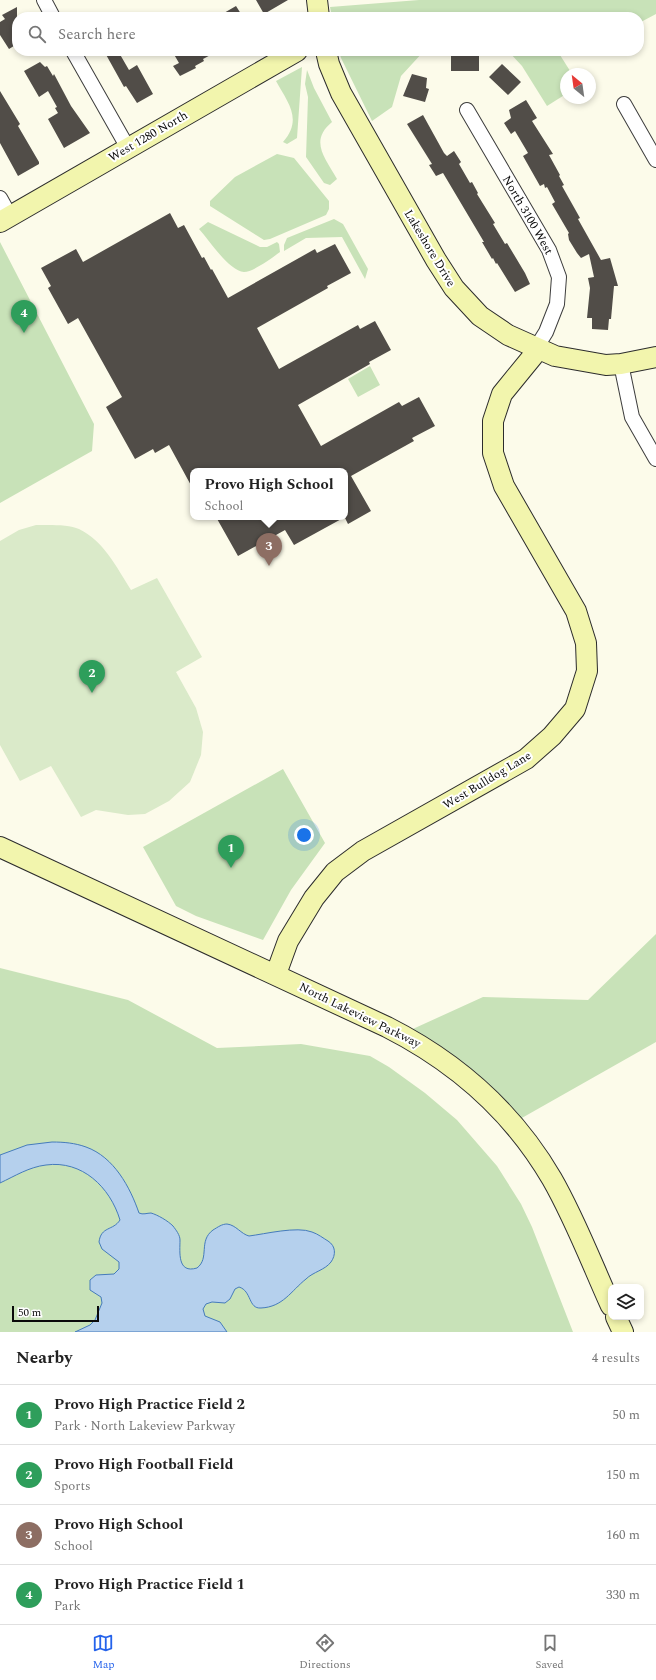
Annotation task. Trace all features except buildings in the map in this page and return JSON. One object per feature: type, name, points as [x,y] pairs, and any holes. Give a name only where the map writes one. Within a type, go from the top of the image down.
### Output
[{"type":"street","points":[[44,0],[50,12]]},
{"type":"street","points":[[316,0],[318,12]]},
{"type":"street","points":[[76,56],[128,148]]},
{"type":"street","name":"West 1280 North","points":[[5,219],[288,56]]},
{"type":"street","name":"Lakeshore Drive","points":[[327,56],[341,93],[436,260],[454,288],[480,316],[508,335],[555,356],[606,365],[621,364],[656,357]]},
{"type":"street","points":[[624,104],[656,160]]},
{"type":"street","name":"North 3100 West","points":[[467,110],[549,250],[559,277],[557,304],[546,332],[536,348]]},
{"type":"street","points":[[0,198],[5,219]]},
{"type":"street","name":"West Bulldog Lane","points":[[276,974],[288,941],[314,898],[335,872],[363,851],[526,759],[552,736],[575,709],[587,671],[586,643],[576,611],[504,486],[493,453],[493,421],[502,394],[532,356],[536,348]]},
{"type":"street","points":[[621,364],[632,417],[656,459]]},
{"type":"street","name":"North Lakeview Parkway","points":[[0,847],[276,974],[387,1027],[424,1047],[459,1072],[496,1105],[528,1142],[552,1180],[574,1224],[608,1299]]},
{"type":"street","points":[[617,1320],[623,1332]]},
{"type":"green space","points":[[419,0],[656,0],[656,14],[644,20],[644,12],[331,12],[330,7]]},
{"type":"green space","points":[[340,56],[419,56],[401,76],[392,107],[372,121]]},
{"type":"green space","points":[[513,56],[561,56],[568,68],[560,68],[560,98],[547,106],[522,66]]},
{"type":"green space","points":[[302,67],[297,138],[287,144],[283,142],[289,134],[292,126],[292,111],[276,81]]},
{"type":"green space","points":[[307,70],[314,88],[332,122],[321,136],[320,143],[324,157],[337,179],[330,185],[324,183],[306,157],[308,97],[305,84]]},
{"type":"green space","points":[[277,154],[294,158],[329,201],[329,209],[326,215],[270,239],[264,240],[210,206],[210,201],[235,177]]},
{"type":"green space","points":[[334,219],[343,224],[368,269],[365,279],[342,237],[306,238],[284,251],[284,245],[287,238]]},
{"type":"green space","points":[[208,222],[260,247],[267,247],[277,242],[279,244],[280,252],[252,270],[244,272],[238,270],[226,261],[199,229]]},
{"type":"green space","points":[[0,242],[94,424],[92,451],[0,503]]},
{"type":"green space","points":[[370,366],[380,385],[358,397],[348,379]]},
{"type":"green space","points":[[36,525],[70,526],[88,534],[103,548],[131,590],[157,578],[202,657],[176,672],[196,708],[203,732],[201,755],[190,782],[169,801],[145,814],[128,815],[96,810],[81,817],[51,766],[20,781],[0,745],[0,541],[19,530]]},
{"type":"green space","points":[[283,769],[325,843],[291,890],[263,940],[196,916],[176,906],[143,847]]},
{"type":"green space","points":[[656,934],[656,1042],[513,1123],[404,1033],[483,997],[588,1000]]},
{"type":"green space","points":[[0,968],[128,1000],[217,1048],[301,1044],[370,1056],[389,1067],[425,1093],[457,1120],[497,1166],[521,1204],[532,1227],[573,1332],[0,1332]]},
{"type":"water","points":[[52,1142],[69,1143],[86,1147],[105,1158],[113,1165],[126,1183],[139,1213],[151,1213],[166,1220],[178,1233],[180,1238],[181,1261],[186,1268],[197,1268],[201,1264],[206,1239],[209,1234],[218,1227],[227,1224],[249,1236],[290,1230],[306,1230],[318,1235],[333,1245],[333,1259],[328,1265],[309,1277],[286,1298],[275,1305],[257,1308],[254,1306],[246,1292],[239,1287],[235,1289],[230,1299],[225,1303],[212,1302],[206,1304],[203,1309],[205,1316],[220,1322],[227,1332],[75,1332],[90,1325],[95,1320],[102,1303],[101,1297],[90,1290],[90,1280],[96,1275],[114,1274],[119,1269],[119,1262],[102,1249],[99,1242],[102,1233],[114,1226],[120,1220],[109,1197],[102,1187],[93,1178],[71,1167],[59,1165],[40,1166],[22,1172],[0,1183],[0,1155],[27,1145]]},
{"type":"place","name":"Provo High Practice Field 1","points":[[24,333]]},
{"type":"place","name":"Provo High School","points":[[269,566]]},
{"type":"place","name":"Provo High Football Field","points":[[92,693]]},
{"type":"place","name":"Provo High Practice Field 2","points":[[231,868]]}]
